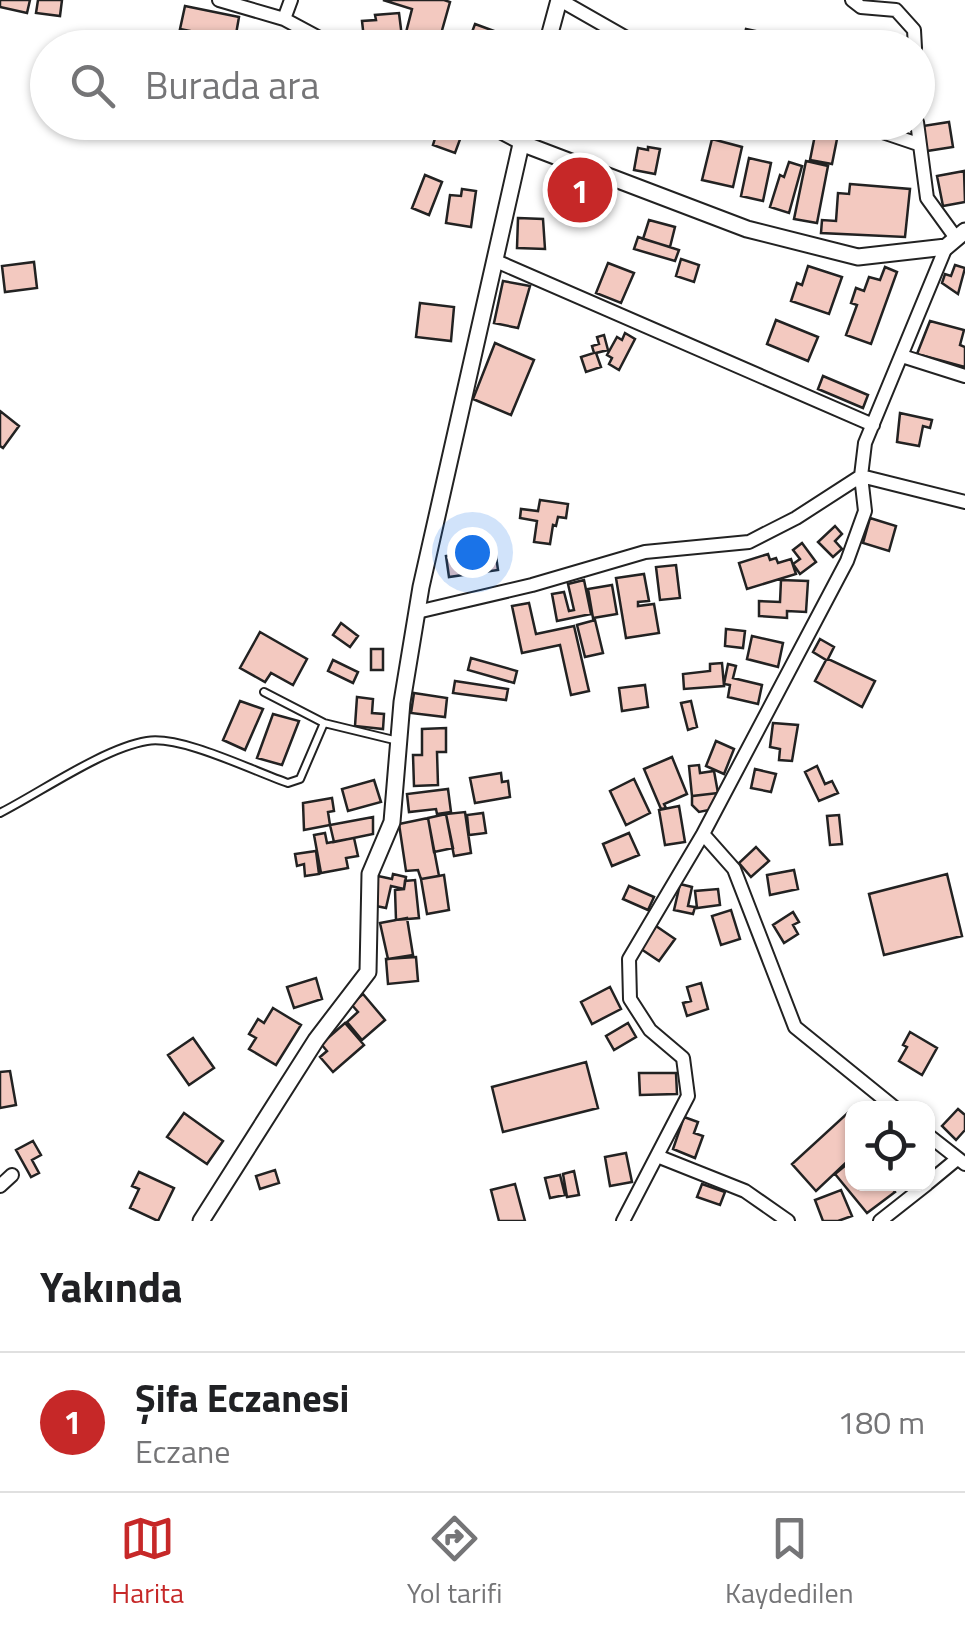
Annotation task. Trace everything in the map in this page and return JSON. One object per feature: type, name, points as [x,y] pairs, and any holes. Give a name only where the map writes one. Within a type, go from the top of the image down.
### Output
[{"type":"street","points":[[219,0],[303,30]]},
{"type":"street","points":[[284,20],[292,0]]},
{"type":"street","points":[[551,30],[559,0],[612,30]]},
{"type":"street","points":[[852,0],[861,7],[896,10],[914,30]]},
{"type":"street","points":[[515,140],[747,229],[858,257],[956,239]]},
{"type":"street","points":[[202,1221],[316,1040],[368,972],[370,874],[392,822],[402,702],[417,612],[522,140]]},
{"type":"street","points":[[906,140],[918,144]]},
{"type":"street","points":[[918,140],[927,198],[956,239]]},
{"type":"street","points":[[623,1221],[688,1096],[683,1058],[650,1030],[630,999],[628,959],[703,834],[847,561],[865,511],[861,476],[865,443],[956,239]]},
{"type":"street","points":[[496,261],[873,424]]},
{"type":"street","points":[[902,356],[965,376]]},
{"type":"street","points":[[417,612],[532,585],[645,552],[749,542],[796,518],[861,476],[965,502]]},
{"type":"street","points":[[703,834],[734,869],[795,1027],[886,1101]]},
{"type":"street","points":[[935,1141],[961,1161],[935,1178]]},
{"type":"street","points":[[657,1156],[745,1192],[788,1221]]},
{"type":"street","points":[[0,1186],[12,1174]]},
{"type":"street","points":[[880,1221],[917,1191]]},
{"type":"lane","points":[[264,692],[324,723],[398,741]]},
{"type":"lane","points":[[0,813],[92,762],[150,740],[196,748],[288,783],[300,779],[324,723]]},
{"type":"building","points":[[0,0],[30,0],[27,13],[0,7]]},
{"type":"building","points":[[38,0],[62,0],[60,16],[36,13]]},
{"type":"building","points":[[383,0],[450,2],[442,30],[407,30],[412,9]]},
{"type":"building","points":[[185,6],[239,17],[237,30],[180,29]]},
{"type":"building","points":[[399,13],[401,30],[363,30],[362,21],[376,20],[375,15]]},
{"type":"building","points":[[949,122],[953,147],[927,151],[925,140],[935,140],[935,124]]},
{"type":"building","points":[[435,140],[460,140],[455,153],[433,145]]},
{"type":"building","points":[[712,140],[742,147],[733,187],[702,180]]},
{"type":"building","points":[[814,140],[837,140],[832,164],[810,160]]},
{"type":"building","points":[[638,148],[660,149],[655,174],[634,170]]},
{"type":"building","points":[[749,158],[771,163],[763,201],[741,196]]},
{"type":"building","points":[[806,161],[828,166],[817,223],[794,219]]},
{"type":"building","points":[[789,162],[802,166],[789,213],[770,207],[780,175],[784,177]]},
{"type":"building","points":[[964,171],[965,202],[943,206],[937,176]]},
{"type":"building","points":[[425,175],[442,182],[429,215],[412,208]]},
{"type":"building","points":[[571,179],[583,182],[577,213],[568,211],[570,203],[566,202]]},
{"type":"building","points":[[850,184],[910,189],[905,237],[821,233],[822,220],[836,221],[838,193],[849,194]]},
{"type":"building","points":[[462,189],[476,191],[471,227],[446,223],[450,195],[461,196]]},
{"type":"building","points":[[518,218],[543,219],[545,249],[517,248]]},
{"type":"building","points":[[649,220],[675,227],[670,247],[643,239]]},
{"type":"building","points":[[638,237],[679,250],[675,261],[634,249]]},
{"type":"building","points":[[681,259],[699,265],[694,282],[676,276]]},
{"type":"building","points":[[34,262],[37,288],[5,292],[2,266]]},
{"type":"building","points":[[608,263],[634,273],[621,303],[596,293]]},
{"type":"building","points":[[955,265],[965,268],[958,294],[942,283],[945,274],[951,276]]},
{"type":"building","points":[[808,266],[842,277],[829,314],[791,301]]},
{"type":"building","points":[[885,267],[897,272],[871,344],[846,335],[857,305],[851,303],[856,288],[864,291],[869,277],[880,280]]},
{"type":"building","points":[[503,281],[530,286],[518,328],[494,323]]},
{"type":"building","points":[[420,303],[454,307],[451,341],[416,337]]},
{"type":"building","points":[[776,320],[818,337],[808,361],[767,344]]},
{"type":"building","points":[[930,321],[964,330],[960,345],[965,347],[965,367],[917,354]]},
{"type":"building","points":[[625,333],[635,339],[619,370],[609,364],[612,358],[607,355],[617,337],[622,340]]},
{"type":"building","points":[[604,335],[608,350],[596,353],[601,367],[586,372],[581,357],[594,353],[592,346],[599,344],[597,337]]},
{"type":"building","points":[[495,343],[534,360],[511,415],[473,399]]},
{"type":"building","points":[[823,376],[868,395],[863,408],[818,389]]},
{"type":"building","points":[[0,411],[19,426],[3,448],[0,446]]},
{"type":"building","points":[[900,413],[932,420],[930,428],[923,426],[919,446],[897,442]]},
{"type":"building","points":[[540,500],[568,504],[566,518],[558,517],[556,526],[553,525],[550,544],[534,542],[537,521],[520,518],[521,509],[538,511]]},
{"type":"building","points":[[870,518],[896,526],[889,551],[863,543]]},
{"type":"building","points":[[835,526],[842,534],[835,541],[842,549],[833,557],[818,542]]},
{"type":"building","points":[[802,543],[816,562],[800,574],[793,564],[800,559],[793,550]]},
{"type":"building","points":[[495,549],[498,570],[449,577],[446,556]]},
{"type":"building","points":[[768,554],[770,560],[776,558],[778,563],[791,559],[796,574],[747,589],[739,563]]},
{"type":"building","points":[[676,565],[680,598],[660,600],[656,567]]},
{"type":"building","points":[[644,574],[649,601],[638,602],[638,606],[654,604],[659,633],[626,638],[616,578]]},
{"type":"building","points":[[584,580],[591,614],[557,621],[552,594],[564,592],[569,611],[574,610],[568,584]]},
{"type":"building","points":[[781,580],[808,581],[806,612],[787,611],[787,618],[759,616],[759,601],[780,602]]},
{"type":"building","points":[[612,585],[617,614],[593,618],[588,589]]},
{"type":"building","points":[[529,603],[536,634],[574,626],[589,691],[571,695],[560,645],[522,653],[512,606]]},
{"type":"building","points":[[595,620],[603,653],[585,657],[577,625]]},
{"type":"building","points":[[341,623],[358,636],[350,647],[333,635]]},
{"type":"building","points":[[726,629],[745,631],[743,648],[725,646]]},
{"type":"building","points":[[260,632],[307,659],[293,685],[271,673],[265,682],[240,668]]},
{"type":"building","points":[[752,636],[783,643],[778,667],[747,659]]},
{"type":"building","points":[[820,639],[834,647],[828,659],[875,681],[862,707],[815,681],[826,660],[813,652]]},
{"type":"building","points":[[371,649],[383,649],[383,670],[371,670]]},
{"type":"building","points":[[471,658],[517,671],[514,683],[468,670]]},
{"type":"building","points":[[333,660],[358,672],[353,683],[328,671]]},
{"type":"building","points":[[722,663],[724,686],[684,689],[683,674],[710,671],[710,664]]},
{"type":"building","points":[[728,664],[736,666],[733,678],[762,685],[758,704],[728,697],[730,685],[724,684]]},
{"type":"building","points":[[455,681],[508,689],[506,700],[453,693]]},
{"type":"building","points":[[645,685],[648,707],[622,711],[619,688]]},
{"type":"building","points":[[414,693],[447,698],[445,717],[411,713]]},
{"type":"building","points":[[357,697],[373,699],[372,713],[384,714],[383,729],[355,726]]},
{"type":"building","points":[[240,701],[263,709],[245,750],[223,740]]},
{"type":"building","points":[[691,701],[697,727],[688,730],[681,703]]},
{"type":"building","points":[[273,714],[299,721],[282,765],[257,758]]},
{"type":"building","points":[[773,723],[798,725],[792,761],[779,760],[780,749],[770,747]]},
{"type":"building","points":[[446,728],[446,752],[437,752],[438,785],[414,786],[413,755],[422,755],[422,729]]},
{"type":"building","points":[[716,741],[734,749],[724,774],[706,766]]},
{"type":"building","points":[[672,757],[687,794],[661,809],[644,769]]},
{"type":"building","points":[[699,765],[700,773],[714,771],[718,793],[692,796],[689,766]]},
{"type":"building","points":[[817,766],[825,784],[832,781],[838,793],[819,801],[805,772]]},
{"type":"building","points":[[755,769],[776,774],[771,792],[751,788]]},
{"type":"building","points":[[501,773],[502,782],[508,781],[510,797],[475,803],[470,778]]},
{"type":"building","points":[[634,779],[650,813],[626,825],[610,791]]},
{"type":"building","points":[[374,780],[381,802],[348,811],[342,789]]},
{"type":"building","points":[[448,789],[451,812],[409,812],[407,794]]},
{"type":"building","points":[[718,793],[709,810],[699,812],[692,805],[692,796]]},
{"type":"building","points":[[332,798],[330,825],[304,830],[303,803]]},
{"type":"building","points":[[679,806],[685,842],[665,845],[659,810]]},
{"type":"building","points":[[465,812],[471,853],[454,856],[446,814]]},
{"type":"building","points":[[483,813],[486,833],[469,835],[467,815]]},
{"type":"building","points":[[446,814],[453,848],[434,852],[428,818]]},
{"type":"building","points":[[839,815],[842,844],[830,845],[827,816]]},
{"type":"building","points":[[373,817],[373,834],[334,842],[330,825]]},
{"type":"building","points":[[428,818],[439,876],[421,879],[418,870],[406,871],[399,824]]},
{"type":"building","points":[[325,833],[327,843],[354,838],[358,856],[346,858],[348,868],[321,873],[314,835]]},
{"type":"building","points":[[629,833],[639,855],[612,866],[603,844]]},
{"type":"building","points":[[756,847],[769,861],[751,877],[739,863]]},
{"type":"building","points":[[316,851],[319,874],[305,876],[304,864],[297,866],[295,854]]},
{"type":"building","points":[[794,870],[798,889],[770,895],[767,875]]},
{"type":"building","points":[[393,874],[406,877],[404,889],[391,886],[386,908],[371,905],[378,876],[392,879]]},
{"type":"building","points":[[947,874],[962,936],[884,955],[869,894]]},
{"type":"building","points":[[444,875],[449,910],[427,914],[421,879]]},
{"type":"building","points":[[415,880],[419,918],[396,920],[395,890],[404,889],[405,881]]},
{"type":"building","points":[[680,884],[692,887],[688,906],[695,907],[693,914],[674,910]]},
{"type":"building","points":[[629,886],[654,897],[648,910],[623,899]]},
{"type":"building","points":[[718,889],[720,905],[697,908],[695,891]]},
{"type":"building","points":[[731,910],[740,939],[721,945],[712,916]]},
{"type":"building","points":[[793,912],[799,922],[793,925],[798,934],[784,943],[773,925]]},
{"type":"building","points":[[407,918],[413,955],[388,959],[380,923]]},
{"type":"building","points":[[656,926],[675,939],[659,961],[641,949]]},
{"type":"building","points":[[416,957],[418,981],[388,984],[386,959]]},
{"type":"building","points":[[316,978],[322,999],[294,1008],[287,987]]},
{"type":"building","points":[[701,983],[708,1009],[687,1016],[683,1003],[691,1001],[687,987]]},
{"type":"building","points":[[610,987],[621,1009],[592,1024],[581,1002]]},
{"type":"building","points":[[363,994],[385,1020],[362,1040],[347,1022],[358,1012],[351,1004]]},
{"type":"building","points":[[273,1008],[301,1025],[276,1065],[249,1049],[256,1038],[249,1034],[258,1019],[264,1023]]},
{"type":"building","points":[[345,1023],[364,1045],[333,1072],[320,1057],[327,1051],[321,1044]]},
{"type":"building","points":[[628,1023],[636,1037],[614,1050],[606,1036]]},
{"type":"building","points":[[910,1032],[937,1048],[922,1075],[899,1061]]},
{"type":"building","points":[[193,1038],[214,1068],[189,1085],[168,1055]]},
{"type":"building","points":[[586,1062],[598,1108],[503,1132],[492,1087]]},
{"type":"building","points":[[10,1071],[16,1105],[0,1108],[0,1072]]},
{"type":"building","points":[[639,1073],[676,1073],[677,1094],[640,1095]]},
{"type":"building","points":[[958,1109],[965,1115],[965,1130],[956,1140],[942,1126]]},
{"type":"building","points":[[184,1113],[223,1141],[207,1164],[167,1137]]},
{"type":"building","points":[[845,1115],[845,1164],[816,1191],[792,1164]]},
{"type":"building","points":[[684,1117],[698,1122],[694,1133],[703,1136],[695,1158],[673,1149]]},
{"type":"building","points":[[33,1141],[41,1155],[32,1160],[39,1173],[31,1177],[16,1150]]},
{"type":"building","points":[[626,1153],[632,1182],[610,1186],[605,1157]]},
{"type":"building","points":[[845,1166],[845,1186],[835,1174]]},
{"type":"building","points":[[275,1170],[279,1183],[260,1189],[256,1176]]},
{"type":"building","points":[[574,1171],[579,1195],[567,1197],[563,1174]]},
{"type":"building","points":[[139,1172],[174,1188],[158,1221],[130,1208],[139,1189],[132,1186]]},
{"type":"building","points":[[560,1175],[565,1195],[550,1198],[545,1178]]},
{"type":"building","points":[[515,1184],[525,1221],[499,1221],[491,1190]]},
{"type":"building","points":[[702,1184],[725,1192],[720,1205],[697,1197]]},
{"type":"building","points":[[841,1190],[852,1216],[823,1221],[815,1200]]},
{"type":"building","points":[[849,1191],[894,1191],[895,1192],[867,1213]]},
{"type":"place","name":"Şifa Eczanesi","points":[[580,190]]}]
